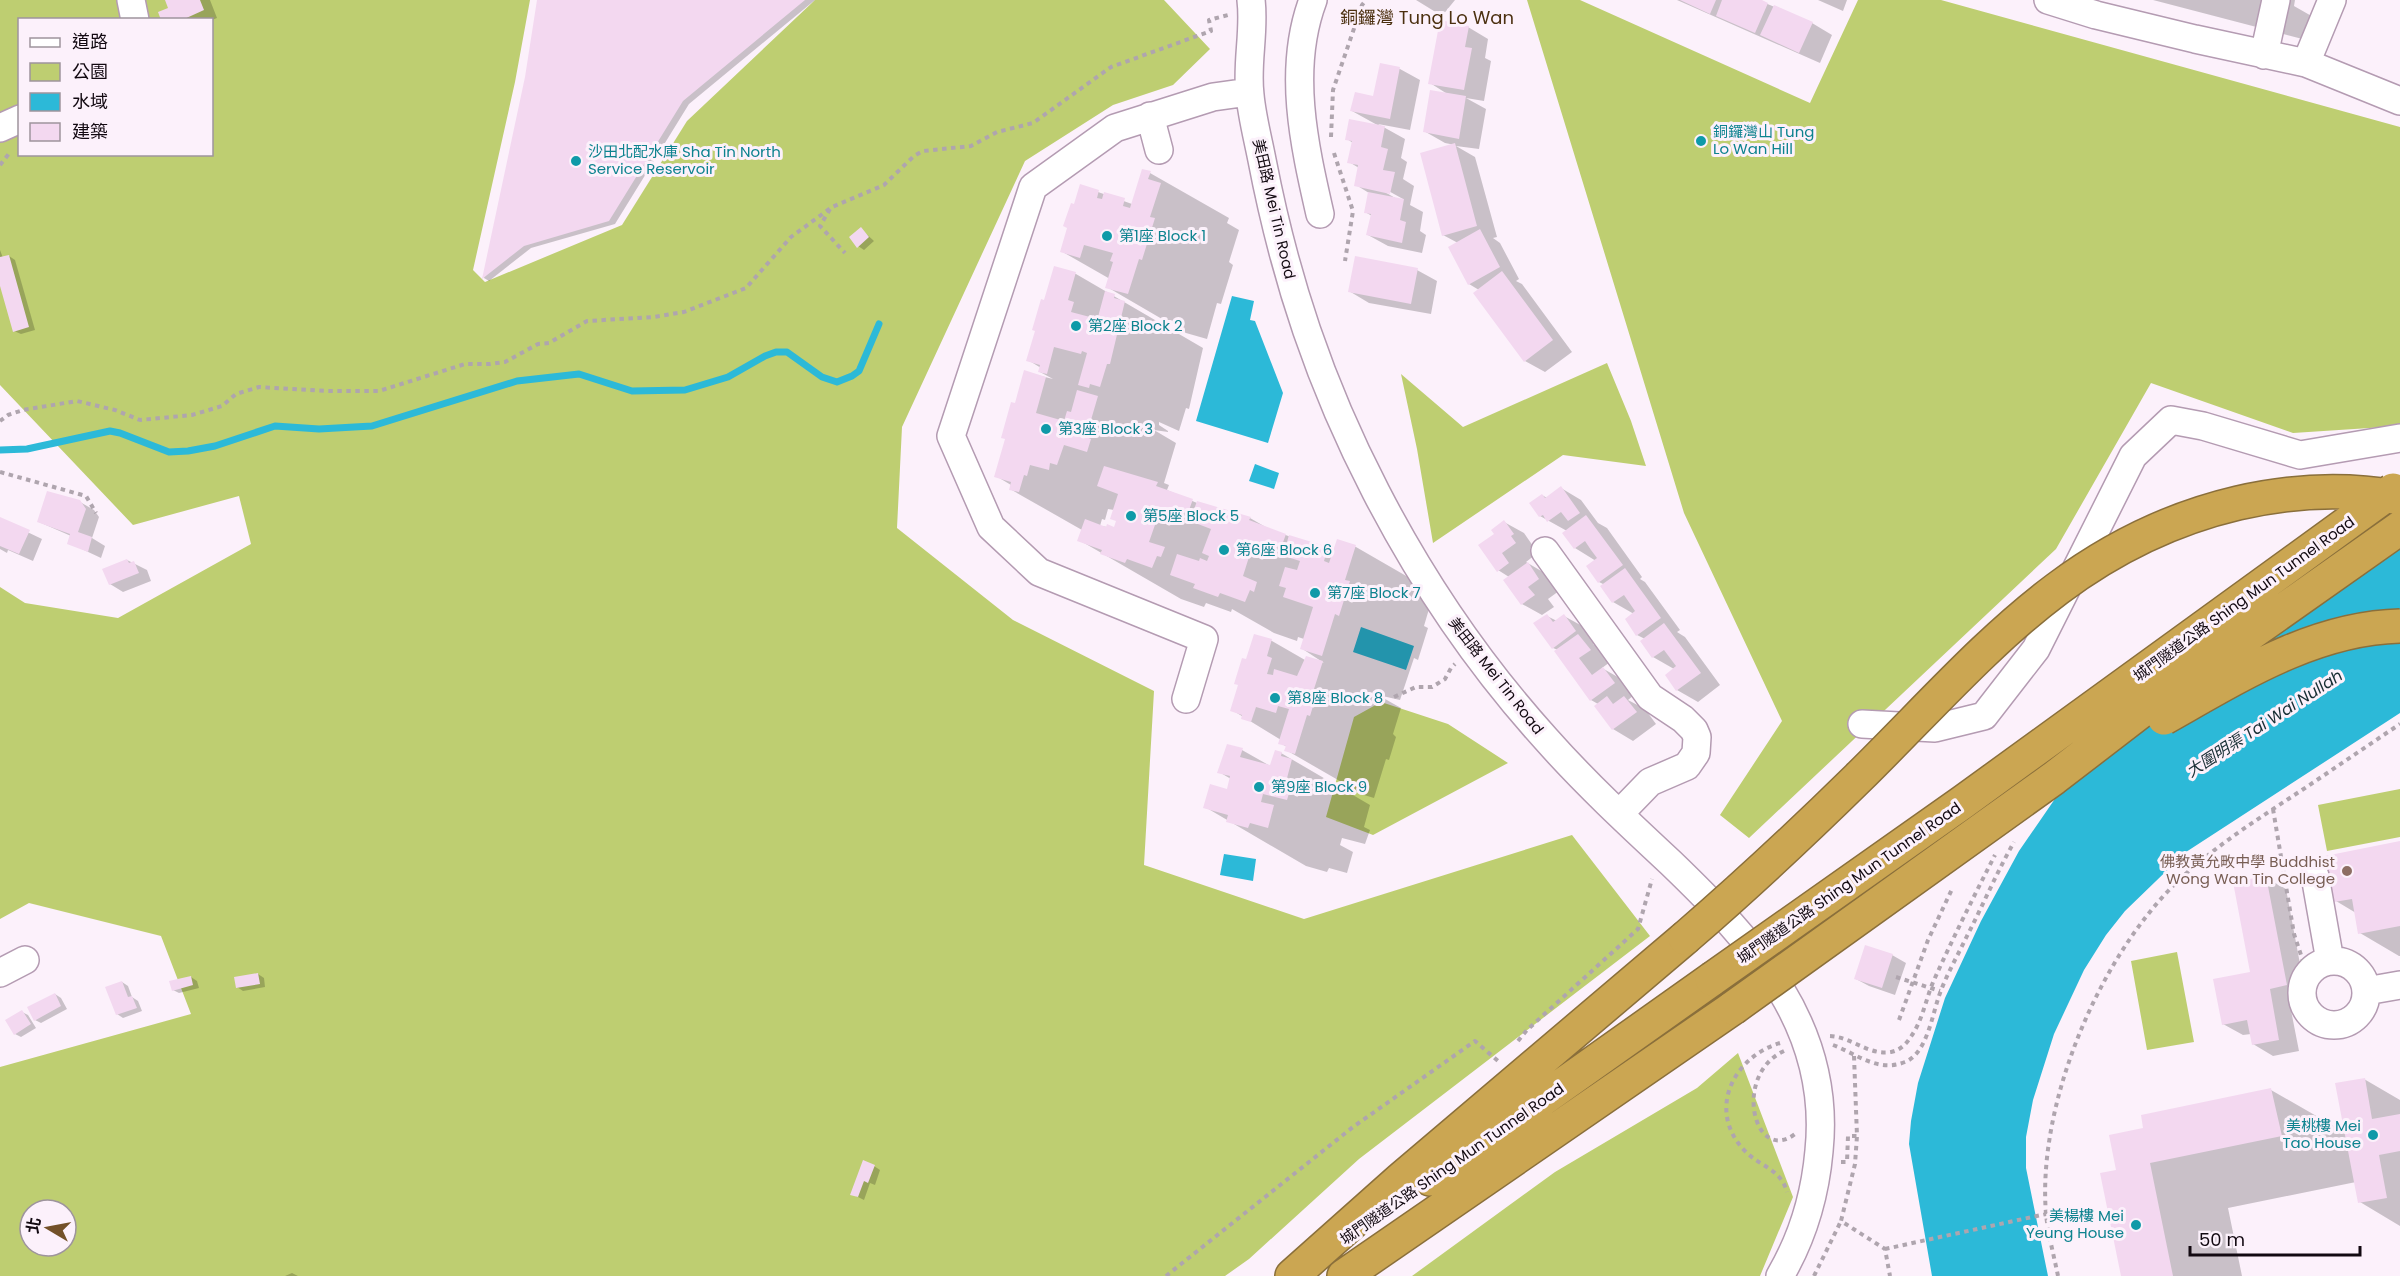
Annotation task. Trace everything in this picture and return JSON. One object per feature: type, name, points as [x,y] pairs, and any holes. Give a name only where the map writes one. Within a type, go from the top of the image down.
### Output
[{"type":"highway","name":"城門隧道公路 Shing Mun Tunnel Road","points":[[1294,1276],[1973,795],[2400,485]]},
{"type":"highway","points":[[1294,1276],[1401,1179],[1685,938],[1858,778],[1999,636],[2068,580],[2100,558],[2143,535],[2218,507],[2251,500],[2320,493],[2365,494],[2400,498]]},
{"type":"highway","name":"城門隧道公路 Shing Mun Tunnel Road","points":[[1344,1276],[1733,1008],[2054,778],[2149,705],[2400,528]]},
{"type":"highway","points":[[2054,778],[2240,676],[2302,646],[2348,632],[2400,626]]},
{"type":"street","points":[[131,0],[135,18]]},
{"type":"street","points":[[1313,0],[1304,23],[1298,68],[1302,119],[1320,214]]},
{"type":"street","points":[[2048,0],[2107,18],[2306,63],[2400,101]]},
{"type":"street","points":[[2264,55],[2276,0]]},
{"type":"street","points":[[2306,63],[2332,0]]},
{"type":"street","name":"美田路 Mei Tin Road","points":[[1248,5],[1249,92],[1275,228],[1298,308],[1329,392],[1376,491],[1424,576],[1474,650],[1546,740],[1712,903],[1756,953],[1785,996],[1807,1043],[1821,1115],[1818,1163],[1812,1199],[1802,1234],[1780,1276]]},
{"type":"street","points":[[1186,699],[1204,639],[1039,572],[991,527],[951,436],[1033,187],[1115,128],[1213,97],[1249,92]]},
{"type":"street","points":[[1150,116],[1159,150]]},
{"type":"street","points":[[0,128],[18,120]]},
{"type":"street","points":[[1862,724],[1935,728],[1984,716],[2036,649],[2133,456],[2171,420],[2203,426],[2300,455],[2400,438]]},
{"type":"street","points":[[1545,551],[1650,698],[1683,719],[1694,730],[1697,738],[1696,753],[1687,766],[1650,782],[1619,814]]},
{"type":"street","points":[[2315,876],[2319,967]]},
{"type":"street","points":[[0,974],[25,960]]},
{"type":"street","points":[[2343,962],[2355,968],[2363,978],[2366,991],[2365,1003],[2359,1014],[2349,1022],[2337,1025],[2325,1024],[2314,1019],[2306,1010],[2302,998],[2302,985],[2319,967],[2343,962]]},
{"type":"street","points":[[2366,991],[2400,986]]},
{"type":"path","points":[[1330,142],[1333,90],[1362,5],[1366,0]]},
{"type":"path","points":[[0,422],[8,415],[23,410],[77,401],[115,410],[140,420],[192,415],[222,406],[236,394],[259,387],[327,392],[379,391],[465,364],[505,362],[538,345],[549,343],[587,321],[654,317],[684,312],[746,288],[791,237],[830,209],[884,185],[914,156],[923,151],[971,146],[996,132],[1034,123],[1111,67],[1211,30],[1209,20],[1248,5]]},
{"type":"path","points":[[1334,152],[1353,211],[1345,261]]},
{"type":"path","points":[[830,209],[820,226],[845,253]]},
{"type":"path","points":[[0,472],[86,496],[96,513]]},
{"type":"path","points":[[1394,697],[1416,687],[1432,687],[1445,679],[1451,668],[1462,660]]},
{"type":"path","points":[[2058,1276],[2046,1214],[2047,1165],[2054,1118],[2077,1038],[2108,974],[2128,942],[2175,885],[2242,828],[2400,724]]},
{"type":"path","points":[[2273,809],[2294,934],[2319,967]]},
{"type":"path","points":[[1832,1044],[1854,1056],[1880,1065],[1908,1062],[1924,1041],[1941,991],[2017,838]]},
{"type":"path","points":[[1514,1047],[1527,1030],[1638,929],[1653,880],[1646,873]]},
{"type":"path","points":[[1899,1020],[1911,982],[1953,887]]},
{"type":"path","points":[[1896,977],[1941,991]]},
{"type":"path","points":[[1166,1276],[1353,1127],[1475,1041],[1501,1063],[1507,1055]]},
{"type":"path","points":[[1782,1042],[1759,1051],[1741,1067],[1730,1088],[1726,1108],[1736,1139],[1748,1154],[1781,1177],[1788,1200]]},
{"type":"path","points":[[1785,1051],[1772,1059],[1763,1071],[1755,1091],[1753,1114],[1761,1129],[1772,1138],[1791,1137],[1800,1127]]},
{"type":"path","points":[[1814,1276],[1841,1221],[1855,1164],[1857,1136],[1854,1056]]},
{"type":"path","points":[[1836,1162],[1847,1162],[1848,1136],[1857,1136]]},
{"type":"path","points":[[1841,1221],[1885,1249],[2046,1214]]},
{"type":"path","points":[[1885,1249],[1890,1276]]},
{"type":"green space","points":[[0,0],[530,0],[515,82],[473,270],[485,282],[622,225],[687,121],[815,0],[1164,0],[1210,49],[1173,85],[1113,105],[1025,161],[902,427],[897,528],[1013,620],[1154,691],[1144,865],[1304,919],[1572,835],[1650,936],[1359,1159],[1249,1259],[1225,1276],[0,1276],[0,1067],[191,1014],[161,936],[29,903],[0,919],[0,587],[25,603],[118,618],[251,544],[239,496],[133,525],[0,385]]},
{"type":"green space","points":[[1527,0],[1580,0],[1810,103],[1858,0],[1941,0],[2400,127],[2400,426],[2293,433],[2151,383],[2056,549],[1749,838],[1720,815],[1782,721],[1684,513]]},
{"type":"green space","points":[[1607,363],[1631,421],[1646,466],[1563,455],[1433,543],[1401,374],[1463,427]]},
{"type":"green space","points":[[1381,702],[1448,724],[1508,763],[1373,835],[1326,817],[1354,717]]},
{"type":"green space","points":[[2400,789],[2400,837],[2327,851],[2318,805]]},
{"type":"green space","points":[[2177,952],[2194,1042],[2147,1050],[2131,961]]},
{"type":"green space","points":[[1738,1053],[1793,1197],[1760,1276],[1412,1276],[1555,1172],[1697,1088]]},
{"type":"water","points":[[1232,296],[1254,301],[1250,320],[1255,321],[1283,393],[1268,443],[1196,421]]},
{"type":"water","points":[[1255,464],[1279,473],[1274,489],[1249,481]]},
{"type":"water","name":"大圍明渠 Tai Wai Nullah","points":[[2400,547],[2400,713],[2186,852],[2125,911],[2106,935],[2084,970],[2054,1034],[2033,1100],[2026,1137],[2026,1168],[2048,1276],[1932,1276],[1909,1144],[1918,1083],[1945,998],[1981,921],[2019,851],[2081,761]]},
{"type":"water","points":[[1361,627],[1414,646],[1406,670],[1353,652]]},
{"type":"water","points":[[1224,854],[1256,859],[1253,881],[1220,875]]},
{"type":"building","points":[[165,0],[200,0],[204,10],[186,18],[160,18],[158,12],[168,8]]},
{"type":"building","name":"沙田北配水庫 Sha Tin North Service Reservoir","points":[[537,0],[805,0],[683,101],[609,221],[524,246],[482,279],[525,77]]},
{"type":"building","points":[[1680,0],[1716,0],[1710,14]]},
{"type":"building","points":[[1722,0],[1762,0],[1768,3],[1755,33],[1716,16]]},
{"type":"building","points":[[1774,5],[1813,22],[1799,53],[1760,35]]},
{"type":"building","points":[[1440,20],[1469,26],[1465,47],[1472,48],[1464,90],[1428,84]]},
{"type":"building","points":[[1380,63],[1400,67],[1390,119],[1350,111],[1355,92],[1373,96]]},
{"type":"building","points":[[1430,90],[1466,96],[1459,139],[1423,132]]},
{"type":"building","points":[[1349,119],[1385,126],[1381,147],[1388,149],[1383,170],[1395,172],[1390,194],[1354,186],[1358,165],[1347,163],[1352,141],[1345,140]]},
{"type":"building","points":[[1455,143],[1477,226],[1442,236],[1420,153]]},
{"type":"building","name":"第1座 Block 1","points":[[1142,169],[1151,171],[1148,179],[1161,183],[1150,217],[1155,218],[1142,260],[1139,259],[1128,294],[1105,288],[1113,262],[1110,261],[1113,253],[1084,245],[1080,258],[1060,252],[1067,228],[1063,226],[1071,203],[1074,204],[1080,184],[1099,190],[1097,198],[1102,199],[1104,192],[1125,198],[1123,206],[1130,208]]},
{"type":"building","points":[[1368,192],[1404,199],[1400,220],[1406,222],[1402,243],[1366,235],[1371,214],[1364,213]]},
{"type":"building","points":[[861,227],[869,237],[857,248],[849,237]]},
{"type":"building","points":[[1480,229],[1500,267],[1468,285],[1448,247]]},
{"type":"building","points":[[9,255],[29,327],[13,332],[0,286],[0,257]]},
{"type":"building","points":[[1355,256],[1418,268],[1411,304],[1348,292]]},
{"type":"building","name":"第2座 Block 2","points":[[1054,266],[1076,272],[1068,300],[1074,302],[1071,312],[1090,317],[1088,321],[1091,322],[1093,315],[1098,317],[1105,291],[1115,294],[1114,298],[1125,301],[1110,364],[1107,364],[1100,387],[1090,384],[1089,388],[1078,385],[1087,353],[1082,351],[1081,354],[1054,347],[1047,374],[1038,372],[1040,365],[1026,361],[1041,299],[1044,300]]},
{"type":"building","points":[[1502,271],[1553,340],[1524,362],[1473,293]]},
{"type":"building","name":"第3座 Block 3","points":[[1024,370],[1046,377],[1036,413],[1064,421],[1067,411],[1071,412],[1077,390],[1098,396],[1086,437],[1091,439],[1087,452],[1064,445],[1057,465],[1050,463],[1049,470],[1030,465],[1019,492],[1009,490],[1011,482],[994,477],[1005,439],[1001,438],[1011,402],[1015,403]]},
{"type":"building","name":"第5座 Block 5","points":[[1104,466],[1158,482],[1156,486],[1193,499],[1188,513],[1184,512],[1182,518],[1154,509],[1150,520],[1156,522],[1149,542],[1165,547],[1161,557],[1157,556],[1152,568],[1127,559],[1125,563],[1100,554],[1102,550],[1077,541],[1085,519],[1106,527],[1107,524],[1114,527],[1116,521],[1110,519],[1118,494],[1097,486]]},
{"type":"building","points":[[1561,486],[1580,513],[1568,521],[1561,512],[1547,522],[1543,515],[1539,517],[1529,503],[1542,494],[1545,498]]},
{"type":"building","points":[[47,491],[80,500],[86,509],[78,532],[92,537],[88,552],[67,544],[70,534],[37,522]]},
{"type":"building","name":"第6座 Block 6","points":[[1197,501],[1251,517],[1249,520],[1286,534],[1281,548],[1277,546],[1275,553],[1247,543],[1243,554],[1249,557],[1243,576],[1257,582],[1254,592],[1250,590],[1245,602],[1220,593],[1218,597],[1193,588],[1195,584],[1170,575],[1177,554],[1199,561],[1200,558],[1207,561],[1209,556],[1202,553],[1211,529],[1190,521]]},
{"type":"building","points":[[1586,515],[1623,565],[1598,583],[1586,566],[1597,558],[1585,541],[1574,549],[1562,533]]},
{"type":"building","points":[[0,517],[30,530],[19,554],[0,546]]},
{"type":"building","points":[[1504,520],[1514,534],[1511,536],[1516,543],[1502,553],[1509,563],[1497,572],[1478,545],[1494,534],[1491,530]]},
{"type":"building","name":"第7座 Block 7","points":[[1289,535],[1328,547],[1324,561],[1329,563],[1337,539],[1356,545],[1345,580],[1350,581],[1339,616],[1335,614],[1322,656],[1300,649],[1313,607],[1283,597],[1286,588],[1279,586],[1285,567],[1297,570],[1300,561],[1281,555]]},
{"type":"building","points":[[127,559],[129,563],[134,561],[139,573],[109,585],[102,569]]},
{"type":"building","points":[[1528,562],[1539,579],[1528,587],[1535,595],[1521,605],[1503,580]]},
{"type":"building","points":[[1625,568],[1661,618],[1636,636],[1625,619],[1635,611],[1624,595],[1612,603],[1600,586]]},
{"type":"building","points":[[1547,614],[1553,622],[1564,614],[1576,631],[1552,649],[1533,623]]},
{"type":"building","points":[[1664,623],[1701,673],[1676,691],[1665,675],[1676,666],[1664,650],[1652,658],[1640,641]]},
{"type":"building","name":"第8座 Block 8","points":[[1254,634],[1272,639],[1267,656],[1272,658],[1267,674],[1273,675],[1274,669],[1297,676],[1306,656],[1323,661],[1314,689],[1318,690],[1310,716],[1307,715],[1295,754],[1284,751],[1286,746],[1278,744],[1289,709],[1278,706],[1276,713],[1256,707],[1251,722],[1241,719],[1242,715],[1230,711],[1238,685],[1234,684],[1242,658],[1246,659]]},
{"type":"building","points":[[1578,634],[1591,650],[1579,658],[1592,675],[1603,667],[1615,683],[1590,701],[1554,651]]},
{"type":"building","points":[[1607,696],[1613,704],[1624,696],[1637,712],[1612,730],[1594,706]]},
{"type":"building","name":"第9座 Block 9","points":[[1227,744],[1243,748],[1240,757],[1270,765],[1275,750],[1282,752],[1281,756],[1292,759],[1286,782],[1292,783],[1287,800],[1263,794],[1261,802],[1274,805],[1268,828],[1250,823],[1248,828],[1226,822],[1228,815],[1203,808],[1210,784],[1227,789],[1230,776],[1217,773]]},
{"type":"building","name":"佛教黃允畋中學 Buddhist Wong Wan Tin College","points":[[2400,841],[2400,926],[2358,934],[2352,899],[2334,902],[2325,856]]},
{"type":"building","points":[[2266,876],[2287,985],[2270,989],[2279,1040],[2252,1045],[2247,1020],[2222,1025],[2213,979],[2250,972],[2233,882]]},
{"type":"building","points":[[1865,945],[1893,954],[1882,988],[1854,979]]},
{"type":"building","points":[[258,973],[260,984],[236,988],[234,977]]},
{"type":"building","points":[[191,976],[193,985],[172,991],[169,981]]},
{"type":"building","points":[[122,981],[128,997],[132,996],[137,1008],[116,1015],[105,987]]},
{"type":"building","points":[[55,993],[61,1006],[34,1021],[27,1007]]},
{"type":"building","points":[[22,1010],[31,1024],[14,1035],[5,1020]]},
{"type":"building","name":"美桃樓 Mei Tao House","points":[[2365,1078],[2372,1119],[2400,1114],[2400,1151],[2379,1155],[2387,1198],[2358,1203],[2335,1083]]},
{"type":"building","name":"美楊樓 Mei Yeung House","points":[[2271,1088],[2282,1136],[2150,1163],[2173,1276],[2121,1276],[2100,1173],[2116,1170],[2109,1135],[2143,1128],[2141,1115]]},
{"type":"building","points":[[863,1160],[875,1165],[868,1183],[864,1181],[858,1197],[850,1195]]},
{"type":"waterway","points":[[0,450],[27,449],[110,431],[169,452],[188,451],[215,446],[275,426],[319,429],[372,426],[517,381],[579,374],[632,391],[685,390],[728,377],[776,352],[787,352],[822,377],[837,382],[859,371],[879,324]]},
{"type":"place","name":"銅鑼灣山 Tung Lo Wan Hill","points":[[1701,141]]},
{"type":"place","name":"沙田北配水庫 Sha Tin North Service Reservoir","points":[[576,161]]},
{"type":"place","name":"第1座 Block 1","points":[[1107,236]]},
{"type":"place","name":"第2座 Block 2","points":[[1076,326]]},
{"type":"place","name":"第3座 Block 3","points":[[1046,429]]},
{"type":"place","name":"第5座 Block 5","points":[[1131,516]]},
{"type":"place","name":"第6座 Block 6","points":[[1224,550]]},
{"type":"place","name":"第7座 Block 7","points":[[1315,593]]},
{"type":"place","name":"第8座 Block 8","points":[[1275,698]]},
{"type":"place","name":"第9座 Block 9","points":[[1259,787]]},
{"type":"place","name":"佛教黃允畋中學 Buddhist Wong Wan Tin College","points":[[2347,871]]},
{"type":"place","name":"美桃樓 Mei Tao House","points":[[2373,1135]]},
{"type":"place","name":"美楊樓 Mei Yeung House","points":[[2136,1225]]},
{"type":"district","name":"銅鑼灣 Tung Lo Wan","points":[[1427,18]]}]
